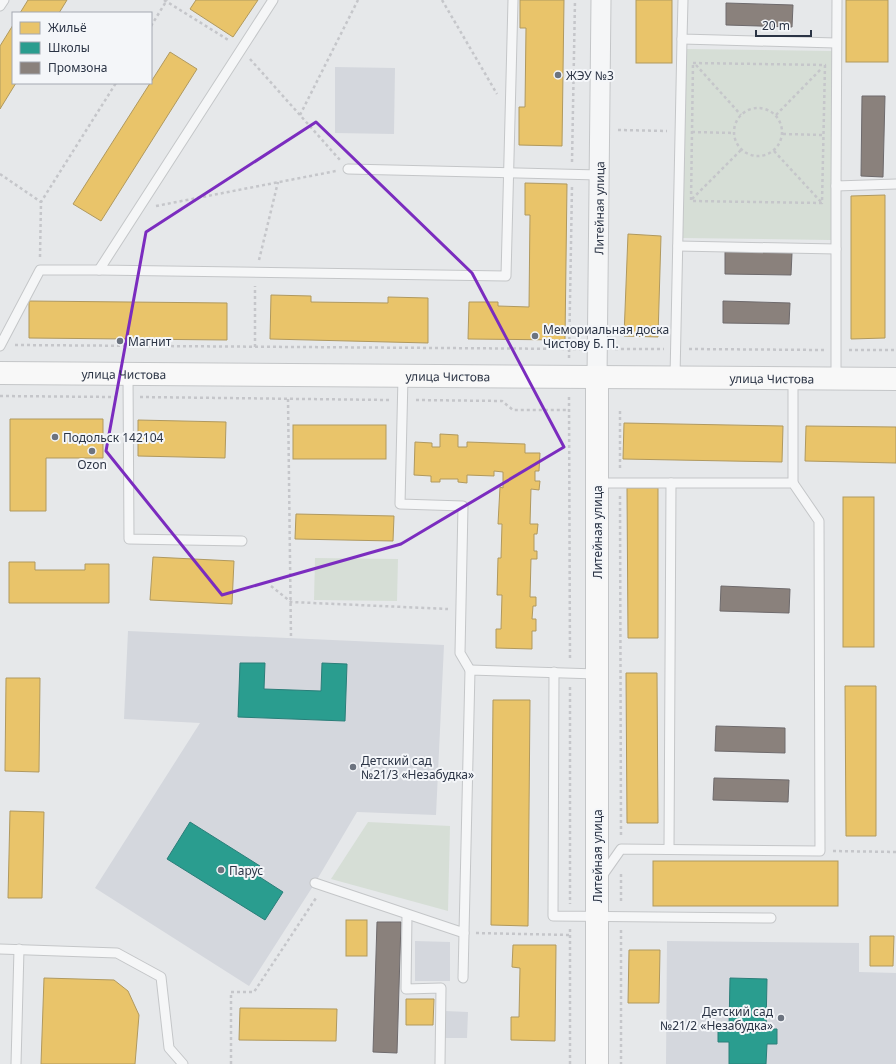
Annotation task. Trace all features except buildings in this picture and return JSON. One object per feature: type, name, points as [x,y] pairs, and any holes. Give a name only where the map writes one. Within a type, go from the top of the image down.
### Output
[{"type":"street","name":"Литейная улица","points":[[598,1064],[597,378],[601,0]]},
{"type":"street","name":"улица Чистова","points":[[0,373],[403,377],[896,379]]},
{"type":"lane","points":[[0,6],[4,0]]},
{"type":"lane","points":[[99,270],[273,0]]},
{"type":"lane","points":[[0,346],[40,270],[506,276],[513,0]]},
{"type":"lane","points":[[675,378],[683,0]]},
{"type":"lane","points":[[836,379],[837,0]]},
{"type":"lane","points":[[682,39],[836,43]]},
{"type":"lane","points":[[348,169],[599,175]]},
{"type":"lane","points":[[836,186],[896,184]]},
{"type":"lane","points":[[678,246],[836,249]]},
{"type":"lane","points":[[128,375],[130,540],[242,541]]},
{"type":"lane","points":[[403,377],[400,504],[463,506],[460,653],[470,670],[463,978]]},
{"type":"lane","points":[[597,882],[621,849],[820,851],[820,521],[793,483],[793,379]]},
{"type":"lane","points":[[597,483],[793,483]]},
{"type":"lane","points":[[669,849],[671,483]]},
{"type":"lane","points":[[470,670],[597,674]]},
{"type":"lane","points":[[554,672],[553,916],[598,915],[771,918]]},
{"type":"lane","points":[[319,884],[464,933]]},
{"type":"lane","points":[[407,915],[406,989],[441,988],[440,1064]]},
{"type":"lane","points":[[0,949],[117,953],[161,977],[169,1048],[183,1064]]},
{"type":"lane","points":[[16,1064],[19,949]]},
{"type":"path","points":[[152,24],[166,0],[242,49],[348,169]]},
{"type":"path","points":[[300,115],[358,0]]},
{"type":"path","points":[[442,0],[510,117]]},
{"type":"path","points":[[570,1064],[569,349],[575,0]]},
{"type":"path","points":[[682,50],[741,115]]},
{"type":"path","points":[[776,115],[836,53]]},
{"type":"path","points":[[693,62],[825,65]]},
{"type":"path","points":[[691,201],[693,62]]},
{"type":"path","points":[[822,203],[825,65]]},
{"type":"path","points":[[40,270],[42,202],[115,84]]},
{"type":"path","points":[[751,108],[768,110],[776,115],[780,121],[783,134],[780,143],[774,151],[755,157],[741,150],[736,143],[734,133],[734,126],[741,115],[751,108]]},
{"type":"path","points":[[783,134],[836,135]]},
{"type":"path","points":[[679,213],[741,150]]},
{"type":"path","points":[[774,151],[836,218]]},
{"type":"path","points":[[137,210],[348,169]]},
{"type":"path","points":[[0,174],[42,202]]},
{"type":"path","points":[[691,201],[822,203]]},
{"type":"path","points":[[0,346],[896,350]]},
{"type":"path","points":[[0,396],[502,401],[513,410],[569,410]]},
{"type":"path","points":[[288,399],[291,638]]},
{"type":"path","points":[[620,411],[621,1064]]},
{"type":"path","points":[[271,586],[291,602],[461,610]]},
{"type":"path","points":[[820,851],[896,852]]},
{"type":"path","points":[[231,1064],[231,992],[254,992],[319,884]]},
{"type":"path","points":[[464,933],[570,935]]},
{"type":"highlighted area","points":[[316,122],[472,273],[564,447],[401,544],[222,595],[106,451],[146,232]]},
{"type":"shaded area","points":[[684,49],[834,51],[831,240],[681,238]]},
{"type":"shaded area","points":[[335,67],[395,68],[394,134],[335,133]]},
{"type":"shaded area","points":[[315,558],[398,559],[397,601],[314,600]]},
{"type":"shaded area","points":[[128,631],[444,645],[436,815],[357,812],[315,883],[249,986],[95,888],[200,723],[124,719]]},
{"type":"shaded area","points":[[368,822],[450,826],[448,911],[331,879]]},
{"type":"shaded area","points":[[415,941],[450,942],[450,981],[415,981]]},
{"type":"shaded area","name":"Детский сад №21/2 «Незабудка»","points":[[667,941],[859,943],[859,972],[896,973],[896,1064],[666,1064]]},
{"type":"shaded area","points":[[445,1011],[468,1012],[467,1038],[445,1038]]},
{"type":"place","name":"ЖЭУ №3","points":[[558,75]]},
{"type":"place","name":"Мемориальная доска Чистову Б. П.","points":[[535,336]]},
{"type":"place","name":"Магнит","points":[[120,341]]},
{"type":"place","name":"Подольск 142104","points":[[55,437]]},
{"type":"place","name":"Ozon","points":[[92,451]]},
{"type":"place","name":"Детский сад №21/3 «Незабудка»","points":[[353,767]]},
{"type":"place","name":"Парус","points":[[221,870]]},
{"type":"place","name":"Детский сад №21/2 «Незабудка»","points":[[781,1018]]}]
